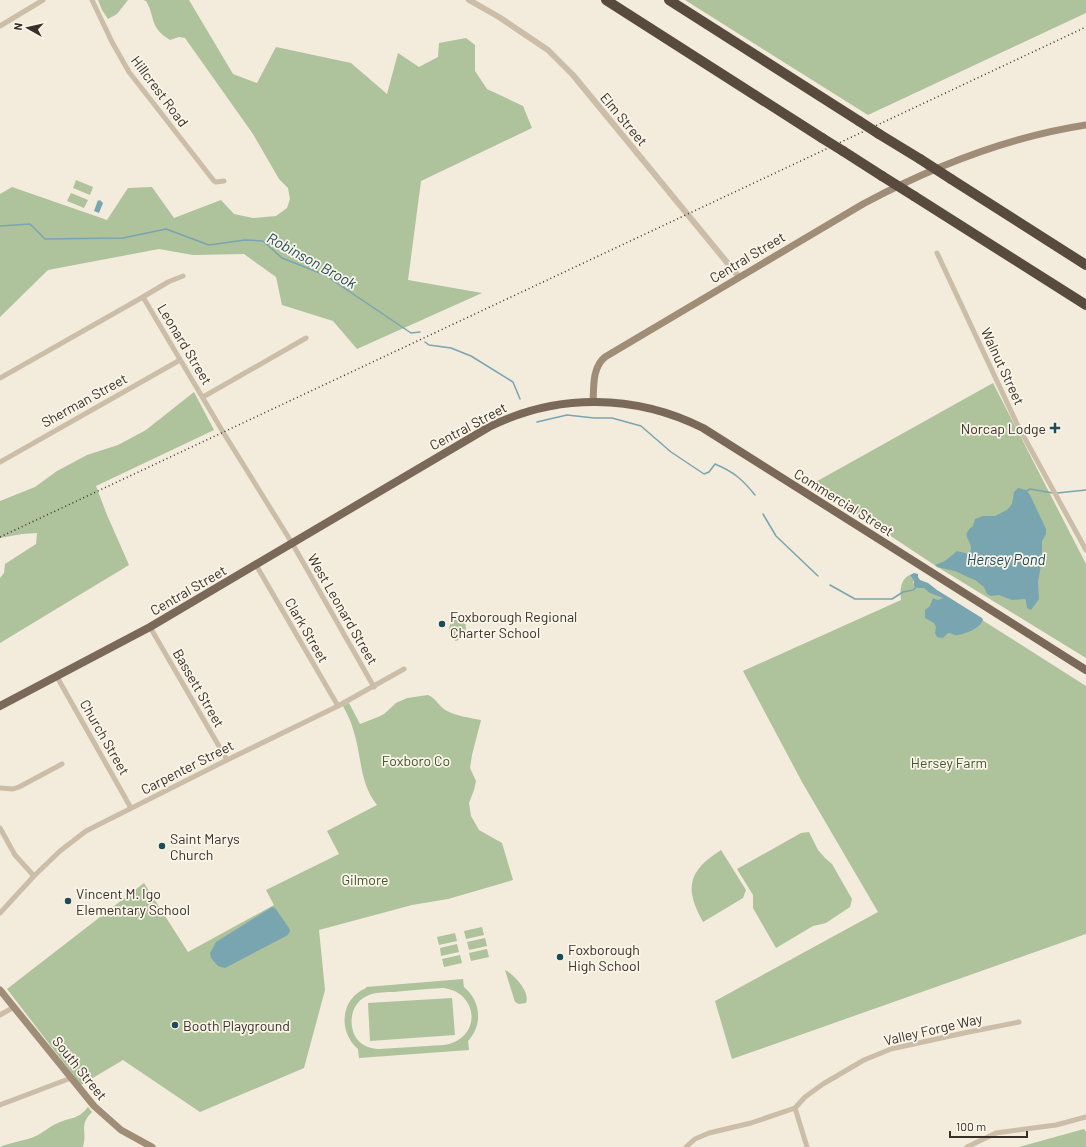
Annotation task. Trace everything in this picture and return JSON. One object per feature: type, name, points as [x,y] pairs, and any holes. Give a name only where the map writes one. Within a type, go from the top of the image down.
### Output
[{"type":"highway","points":[[606,0],[1086,305]]},
{"type":"highway","points":[[669,0],[1086,265]]},
{"type":"main road","name":"Central Street","points":[[0,706],[150,627],[498,422],[544,407],[566,403],[594,402],[595,372],[597,365],[603,358],[862,204],[937,168],[1006,144],[1086,125]]},
{"type":"main road","name":"Commercial Street","points":[[594,402],[626,404],[656,410],[703,428],[1086,669]]},
{"type":"main road","name":"South Street","points":[[0,990],[94,1106],[110,1122],[126,1134],[152,1147]]},
{"type":"street","points":[[0,26],[43,0]]},
{"type":"street","name":"Hillcrest Road","points":[[92,0],[112,42],[129,72],[214,181],[224,181]]},
{"type":"street","name":"Elm Street","points":[[470,0],[499,17],[548,50],[573,75],[739,277]]},
{"type":"street","name":"Walnut Street","points":[[938,253],[1018,426],[1086,550]]},
{"type":"street","points":[[143,298],[168,282],[183,276]]},
{"type":"street","name":"Leonard Street","points":[[0,378],[143,298],[292,543]]},
{"type":"street","points":[[203,397],[306,338]]},
{"type":"street","name":"Sherman Street","points":[[0,462],[180,360]]},
{"type":"street","name":"West Leonard Street","points":[[292,543],[374,687]]},
{"type":"street","name":"Clark Street","points":[[256,565],[338,706]]},
{"type":"street","name":"Bassett Street","points":[[150,627],[227,760]]},
{"type":"street","name":"Carpenter Street","points":[[0,913],[34,876],[77,837],[227,760],[338,706],[404,669]]},
{"type":"street","name":"Church Street","points":[[57,677],[132,808]]},
{"type":"street","points":[[0,788],[13,789],[19,787],[62,764]]},
{"type":"street","points":[[0,828],[16,855],[34,876]]},
{"type":"street","points":[[0,1015],[14,1007]]},
{"type":"street","name":"Valley Forge Way","points":[[686,1147],[695,1139],[709,1133],[750,1123],[795,1108],[805,1097],[823,1084],[864,1060],[891,1049],[1019,1022]]},
{"type":"street","points":[[0,1104],[71,1078]]},
{"type":"street","points":[[795,1108],[807,1147]]},
{"type":"street","points":[[967,1147],[996,1133],[1056,1125],[1086,1117]]},
{"type":"green space","points":[[98,0],[128,0],[117,14],[108,19]]},
{"type":"green space","points":[[143,0],[189,0],[233,74],[257,83],[276,47],[351,63],[387,94],[398,53],[419,67],[438,57],[439,43],[466,38],[475,45],[475,71],[487,89],[523,106],[532,128],[421,181],[408,280],[482,293],[357,349],[333,321],[282,305],[276,277],[244,254],[193,255],[159,249],[48,270],[0,317],[0,194],[12,187],[107,220],[128,188],[152,187],[174,218],[221,200],[234,214],[253,218],[276,216],[287,208],[290,199],[288,188],[279,179],[253,134],[185,38],[179,37],[170,40],[163,35],[154,22],[146,1]]},
{"type":"green space","points":[[685,0],[1086,0],[1086,13],[868,115]]},
{"type":"green space","points":[[76,180],[93,187],[90,195],[73,188]]},
{"type":"green space","points":[[71,193],[88,200],[84,208],[67,201]]},
{"type":"green space","points":[[993,383],[1086,564],[1086,658],[936,566],[812,484]]},
{"type":"green space","points":[[194,392],[214,430],[96,486],[129,565],[0,643],[0,578],[4,573],[5,564],[36,544],[37,533],[0,538],[0,501],[35,487],[57,471],[87,455],[118,445],[146,430]]},
{"type":"green space","name":"Hersey Farm","points":[[910,575],[914,581],[913,583],[926,589],[930,587],[1086,686],[1086,934],[732,1059],[715,1001],[878,912],[802,782],[743,671],[901,600],[902,582]]},
{"type":"green space","points":[[458,617],[464,621],[466,629],[463,638],[456,641],[451,637],[449,629],[453,620]]},
{"type":"green space","points":[[428,695],[447,711],[459,716],[481,720],[470,768],[476,781],[469,803],[471,816],[479,830],[502,843],[513,880],[448,899],[412,905],[319,930],[325,990],[304,1068],[200,1112],[123,1060],[81,1085],[7,989],[144,883],[188,952],[274,905],[266,890],[339,854],[327,831],[377,805],[367,788],[356,739],[343,706],[349,703],[360,724],[384,714],[396,703],[407,698]]},
{"type":"green space","points":[[809,832],[818,850],[832,864],[852,899],[850,907],[826,923],[813,926],[776,948],[753,908],[753,895],[737,869],[801,833]]},
{"type":"green space","points":[[721,850],[746,890],[743,898],[703,922],[693,899],[692,881],[702,865]]},
{"type":"green space","points":[[482,927],[484,935],[466,939],[464,931]]},
{"type":"green space","points":[[455,933],[457,941],[439,945],[437,937]]},
{"type":"green space","points":[[485,938],[487,946],[469,950],[467,942]]},
{"type":"green space","points":[[457,944],[459,952],[441,956],[440,948]]},
{"type":"green space","points":[[487,949],[489,957],[471,961],[469,953]]},
{"type":"green space","points":[[460,955],[462,963],[444,967],[442,959]]},
{"type":"green space","points":[[505,970],[521,985],[526,994],[526,1003],[519,1004],[515,1002]]},
{"type":"green space","points":[[463,979],[464,987],[474,999],[478,1013],[476,1028],[468,1041],[469,1050],[359,1058],[358,1049],[347,1034],[345,1016],[351,1000],[357,993],[366,987]],"holes":[[[443,988],[454,991],[462,996],[468,1004],[471,1012],[471,1021],[468,1030],[462,1037],[452,1043],[446,1045],[375,1049],[358,1041],[354,1034],[352,1028],[353,1011],[359,1002],[369,995],[382,992]]]},
{"type":"green space","points":[[452,998],[455,1035],[370,1041],[368,1003]]},
{"type":"green space","points":[[88,1107],[92,1112],[85,1121],[85,1137],[83,1147],[0,1147],[36,1136],[55,1124],[77,1116]]},
{"type":"green space","points":[[1084,1129],[1086,1132],[1086,1147],[1019,1147]]},
{"type":"water","points":[[98,200],[103,203],[99,213],[94,211]]},
{"type":"water","name":"Hersey Pond","points":[[1018,488],[1026,490],[1030,495],[1046,529],[1046,534],[1042,541],[1042,559],[1038,582],[1039,599],[1031,610],[1027,608],[1025,599],[1012,600],[999,595],[991,596],[987,594],[984,587],[975,580],[955,571],[937,567],[935,565],[945,561],[957,551],[969,554],[971,546],[967,534],[973,526],[975,519],[983,516],[995,516],[1007,510],[1012,504],[1014,492]]},
{"type":"water","name":"Hersey Pond","points":[[914,573],[918,574],[920,580],[928,583],[982,618],[983,620],[979,626],[964,633],[956,635],[948,633],[943,638],[937,637],[934,623],[925,618],[925,610],[930,606],[933,598],[938,600],[943,598],[930,593],[924,588],[914,586],[914,581],[910,575]]},
{"type":"water","points":[[272,907],[275,908],[289,928],[290,931],[288,935],[225,968],[218,966],[211,958],[210,953],[216,942]]},
{"type":"waterway","name":"Robinson Brook","points":[[0,226],[30,224],[45,239],[123,238],[166,229],[209,245],[245,240],[263,241],[282,258],[325,275],[411,333],[420,332]]},
{"type":"waterway","name":"Robinson Brook","points":[[425,342],[429,345],[451,348],[471,356],[513,382],[520,399]]},
{"type":"waterway","name":"Robinson Brook","points":[[537,422],[567,415],[612,418],[641,426],[671,452],[704,474],[709,472],[715,464],[737,476],[755,495]]},
{"type":"waterway","name":"Robinson Brook","points":[[1025,492],[1030,489],[1053,493]]},
{"type":"waterway","name":"Robinson Brook","points":[[1057,493],[1086,490]]},
{"type":"waterway","name":"Robinson Brook","points":[[763,514],[776,536],[818,576]]},
{"type":"waterway","name":"Robinson Brook","points":[[830,585],[855,599],[892,599],[903,592],[913,590],[916,587]]},
{"type":"railway","points":[[0,537],[1086,27]]},
{"type":"place","name":"Norcap Lodge","points":[[1055,428]]},
{"type":"place","name":"Foxborough Regional Charter School","points":[[442,624]]},
{"type":"place","name":"Saint Marys Church","points":[[162,846]]},
{"type":"place","name":"Vincent M. Igo Elementary School","points":[[68,901]]},
{"type":"place","name":"Foxborough High School","points":[[560,957]]},
{"type":"place","name":"Booth Playground","points":[[175,1025]]},
{"type":"park label","name":"Foxboro Co","points":[[416,760]]},
{"type":"park label","name":"Gilmore","points":[[365,879]]}]
